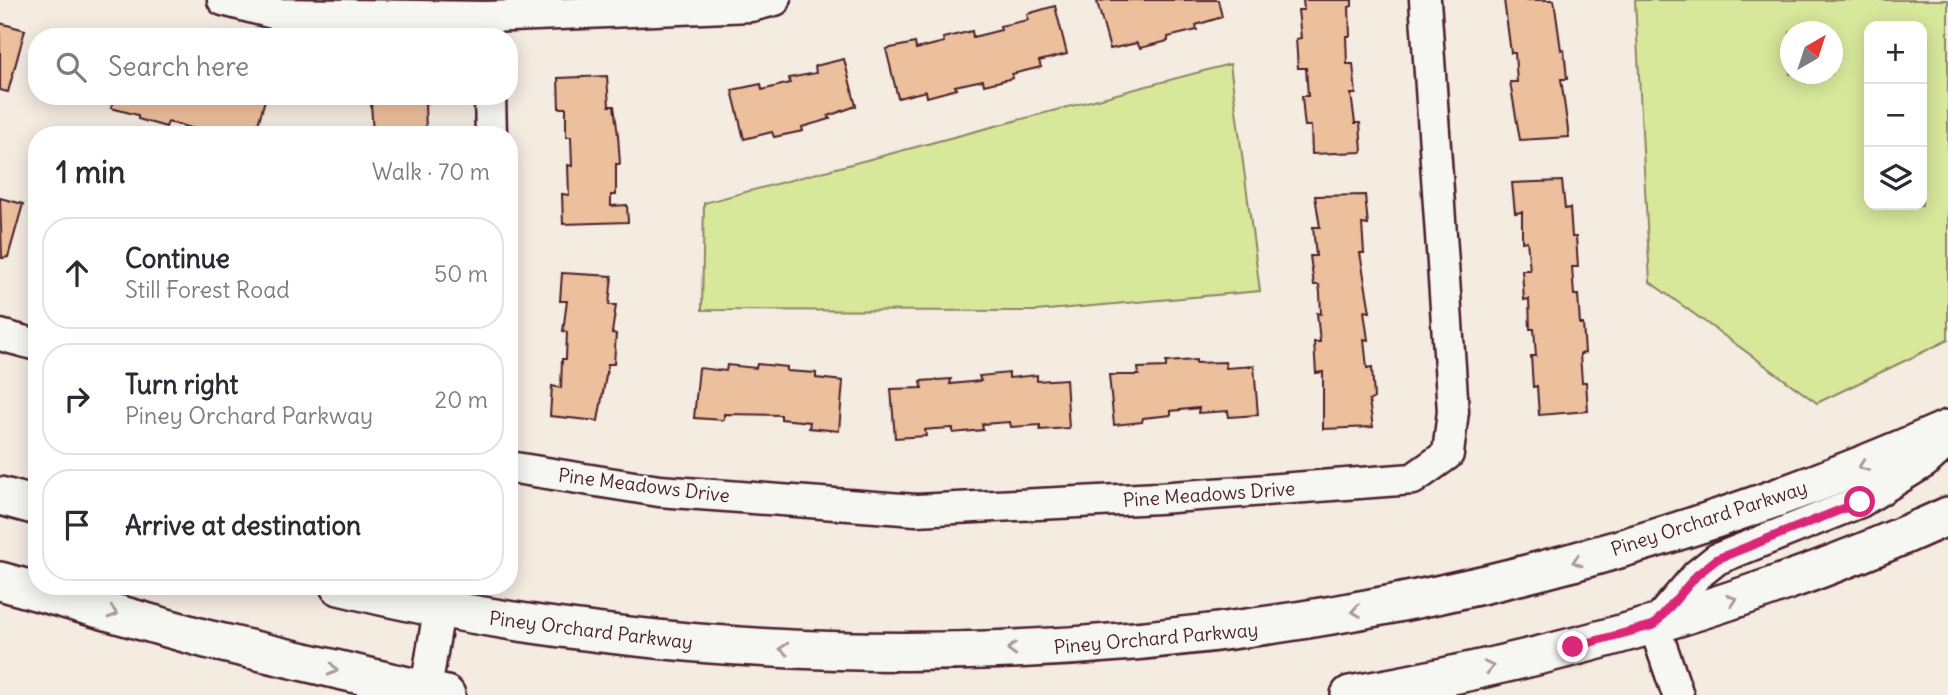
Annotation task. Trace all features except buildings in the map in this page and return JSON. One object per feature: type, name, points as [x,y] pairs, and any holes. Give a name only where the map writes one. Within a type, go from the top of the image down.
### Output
[{"type":"street","points":[[223,0],[277,14],[487,27],[751,6],[775,0]]},
{"type":"street","name":"Pine Meadows Drive","points":[[518,468],[659,491],[916,510],[1159,498],[1413,479],[1448,454],[1453,411],[1425,0]]},
{"type":"street","points":[[490,105],[491,126]]},
{"type":"street","points":[[0,335],[28,343]]},
{"type":"street","name":"Piney Orchard Parkway","points":[[416,595],[441,598],[589,634],[753,647],[883,653],[1093,647],[1250,630],[1409,601],[1559,566],[1719,518],[1870,463],[1948,429]]},
{"type":"street","points":[[1654,625],[1697,575],[1717,559],[1860,502],[1925,461],[1948,441]]},
{"type":"street","points":[[0,496],[28,504]]},
{"type":"street","points":[[1350,695],[1425,682],[1654,625],[1866,554],[1948,516]]},
{"type":"street","points":[[0,581],[28,589]]},
{"type":"street","points":[[50,595],[206,639],[432,694],[441,598]]},
{"type":"street","points":[[1654,625],[1678,695]]},
{"type":"green space","points":[[1635,0],[1948,0],[1948,340],[1817,403],[1650,282]]},
{"type":"green space","points":[[1230,64],[1260,291],[1036,311],[702,310],[704,203]]},
{"type":"route","points":[[1573,647],[1654,625],[1697,575],[1717,559],[1860,502]]}]
